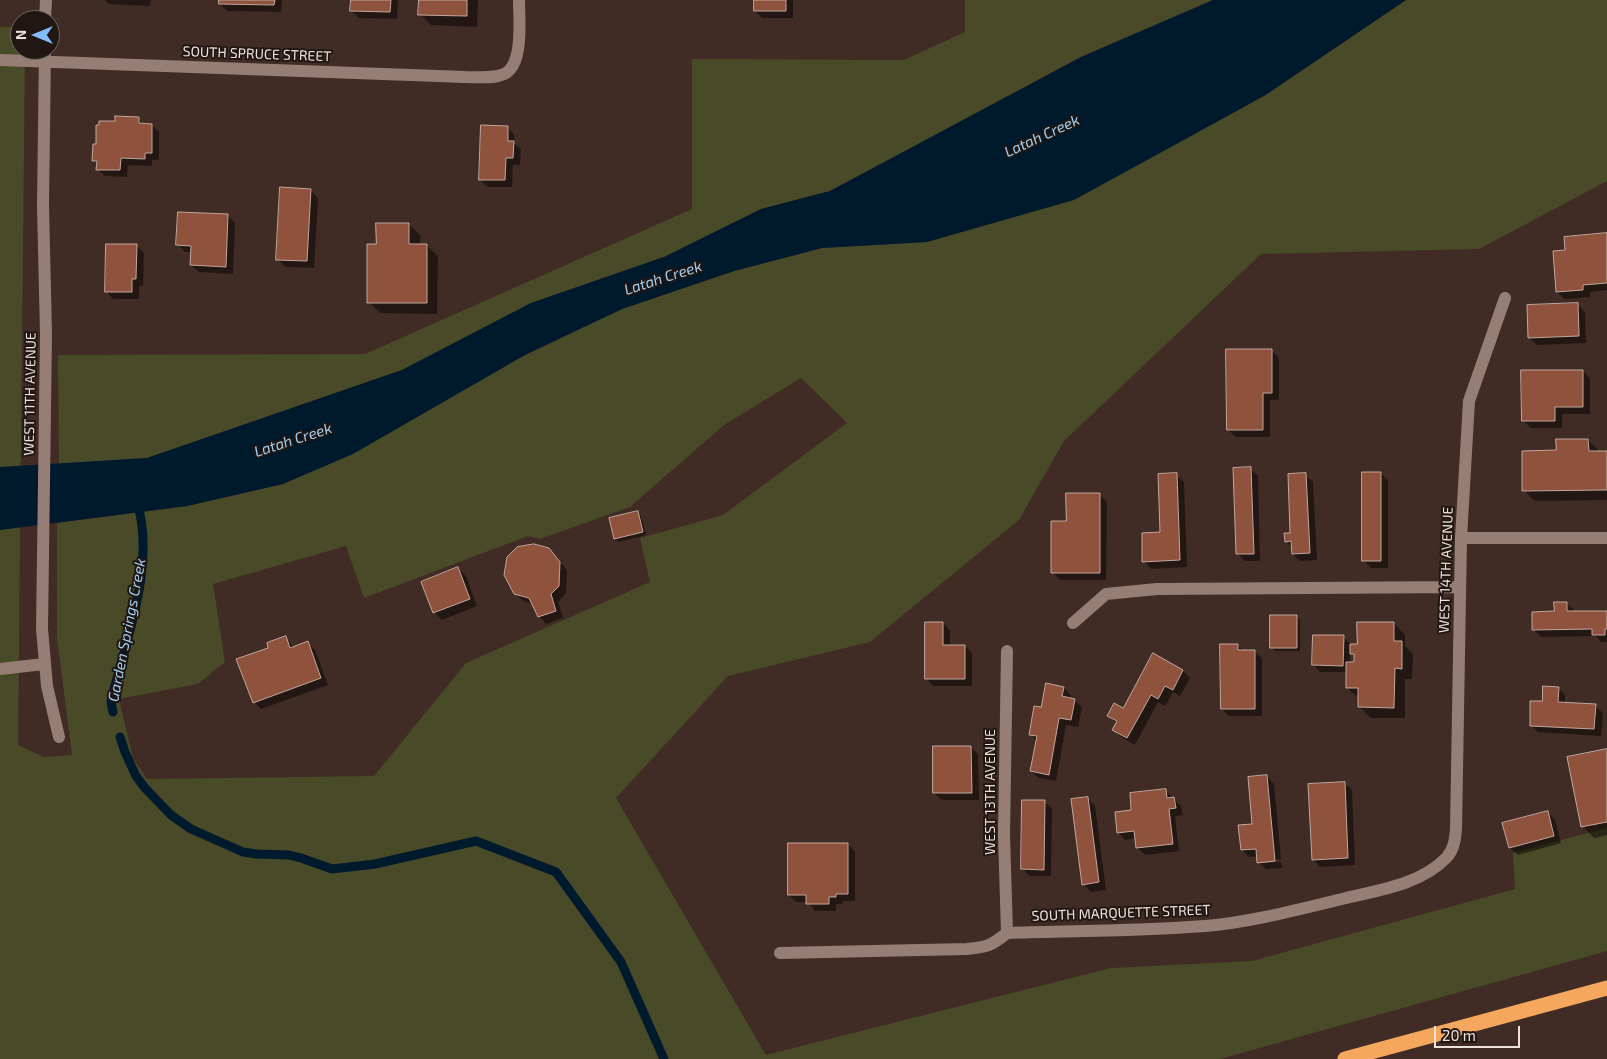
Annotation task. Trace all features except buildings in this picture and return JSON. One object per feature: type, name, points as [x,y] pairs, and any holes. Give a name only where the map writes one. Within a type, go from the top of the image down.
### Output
[{"type":"highway","points":[[1345,1059],[1607,988]]},
{"type":"street","name":"SOUTH SPRUCE STREET","points":[[60,57],[478,78],[501,75],[511,69],[517,56],[519,0]]},
{"type":"street","name":"WEST 11TH AVENUE","points":[[45,60],[43,206],[46,334],[42,629],[48,693],[58,737]]},
{"type":"street","name":"WEST 14TH AVENUE","points":[[1453,849],[1456,829],[1461,538],[1469,401],[1505,298]]},
{"type":"street","points":[[1461,538],[1607,538]]},
{"type":"street","points":[[1073,623],[1106,594],[1157,589],[1460,587]]},
{"type":"street","name":"WEST 13TH AVENUE","points":[[1007,650],[1004,835],[1007,933]]},
{"type":"street","points":[[0,669],[44,664]]},
{"type":"street","name":"SOUTH MARQUETTE STREET","points":[[1007,933],[1205,926],[1264,916],[1382,890],[1407,882],[1435,868],[1453,849]]},
{"type":"street","points":[[780,953],[983,948],[994,944],[1007,933]]},
{"type":"green space","points":[[965,0],[1213,0],[1081,57],[830,191],[761,209],[664,257],[531,303],[402,370],[147,458],[59,464],[58,355],[365,354],[692,209],[692,59],[904,60],[965,32]]},
{"type":"green space","points":[[1406,0],[1607,0],[1607,181],[1479,249],[1261,254],[1064,441],[1019,520],[870,642],[728,676],[616,798],[766,1055],[1111,968],[1252,961],[1515,889],[1513,853],[1607,828],[1607,951],[1220,1059],[0,1059],[0,27],[10,27],[10,60],[25,60],[18,745],[44,757],[72,755],[57,638],[57,523],[187,506],[283,484],[525,355],[622,309],[734,271],[822,248],[927,242],[1264,96]],"holes":[[[801,378],[847,423],[723,515],[640,538],[650,582],[466,663],[374,776],[147,779],[133,758],[119,699],[198,684],[225,662],[213,584],[346,546],[364,598],[528,536],[540,539],[630,507],[724,425]]]},
{"type":"water","name":"Latah Creek","points":[[1213,0],[1406,0],[1264,96],[1074,200],[927,242],[822,248],[734,271],[622,309],[525,355],[353,454],[283,484],[187,506],[0,530],[0,467],[147,458],[402,370],[531,303],[664,257],[761,209],[830,191],[1081,57]]},
{"type":"waterway","name":"Garden Springs Creek","points":[[113,712],[112,697],[132,625],[141,575],[142,526],[137,502]]},
{"type":"waterway","name":"Garden Springs Creek","points":[[120,737],[136,776],[171,815],[191,829],[243,852],[289,855],[332,869],[375,864],[476,841],[556,872],[621,962],[664,1059]]}]
